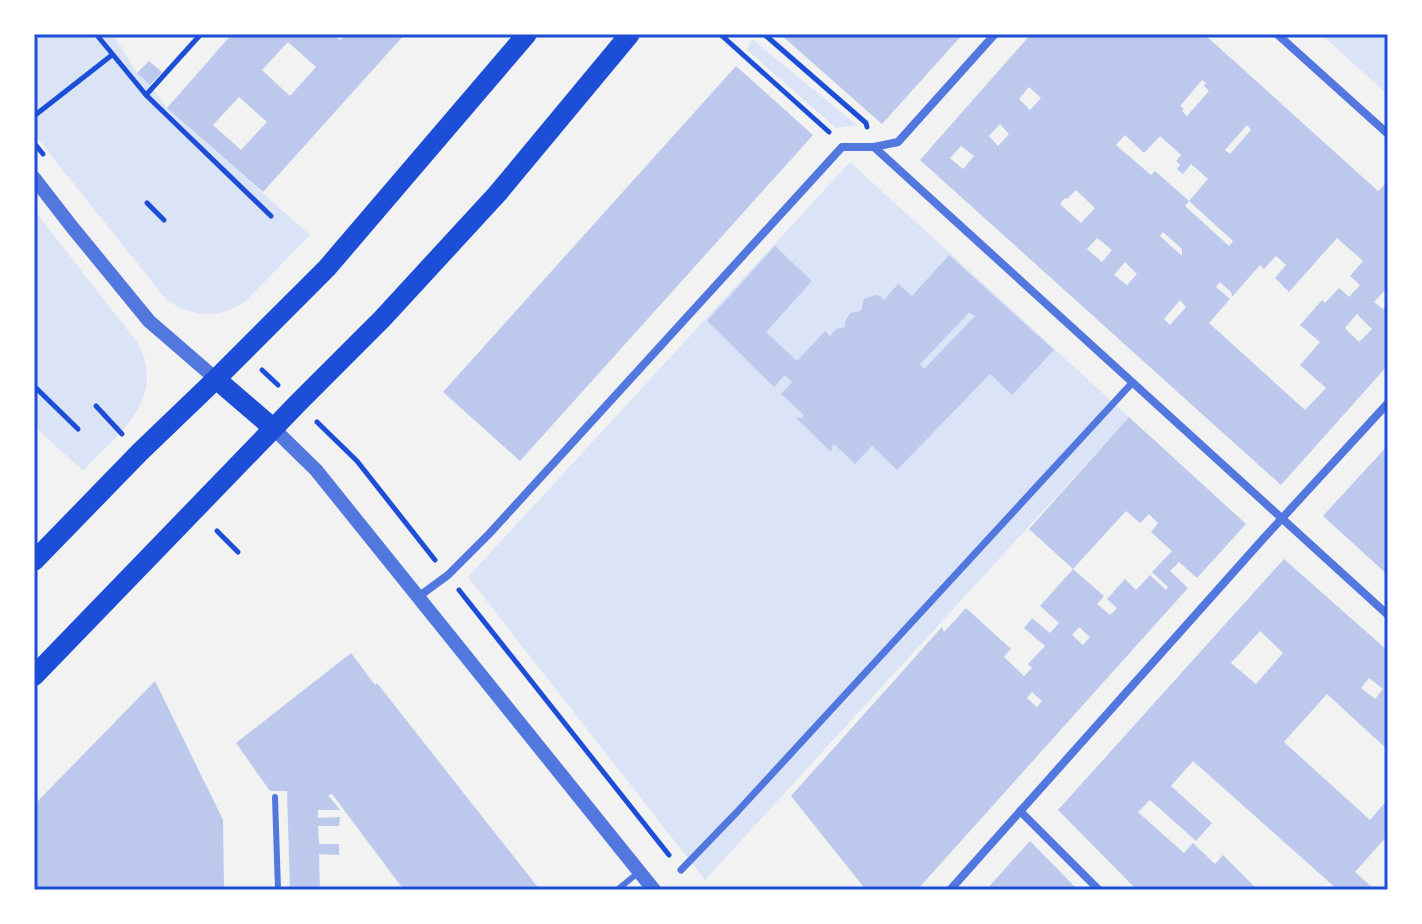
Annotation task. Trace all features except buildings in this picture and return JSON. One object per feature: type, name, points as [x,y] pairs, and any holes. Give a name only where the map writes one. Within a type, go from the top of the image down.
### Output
[{"type":"main road","points":[[34,561],[340,253],[527,34]]},
{"type":"main road","points":[[34,676],[382,319],[498,193],[630,34]]},
{"type":"main road","points":[[216,379],[273,428]]},
{"type":"street","points":[[418,597],[448,575],[489,534],[842,147],[874,147],[898,142],[995,34]]},
{"type":"street","points":[[1277,34],[1388,134]]},
{"type":"street","points":[[874,147],[1388,615]]},
{"type":"street","points":[[34,178],[149,321],[216,379]]},
{"type":"street","points":[[681,870],[1132,383]]},
{"type":"street","points":[[950,890],[1388,403]]},
{"type":"street","points":[[273,428],[316,470],[654,890]]},
{"type":"street","points":[[1020,811],[1099,890]]},
{"type":"lane","points":[[275,797],[278,890]]},
{"type":"lane","points":[[617,890],[639,872]]},
{"type":"path","points":[[96,34],[146,95],[271,216]]},
{"type":"path","points":[[146,95],[201,34]]},
{"type":"path","points":[[720,34],[830,132]]},
{"type":"path","points":[[764,34],[866,123]]},
{"type":"path","points":[[34,116],[112,55]]},
{"type":"path","points":[[34,143],[43,154]]},
{"type":"path","points":[[147,203],[164,220]]},
{"type":"path","points":[[243,351],[357,461],[439,565]]},
{"type":"path","points":[[34,386],[78,429]]},
{"type":"path","points":[[96,406],[122,434]]},
{"type":"path","points":[[217,531],[238,552]]},
{"type":"path","points":[[456,585],[681,870]]},
{"type":"shaded area","points":[[34,34],[111,34],[137,73],[167,108],[310,235],[246,301],[236,307],[216,313],[195,313],[166,299],[34,134]]},
{"type":"shaded area","points":[[1321,34],[1388,34],[1388,95]]},
{"type":"shaded area","points":[[752,39],[857,125],[836,128],[747,50]]},
{"type":"shaded area","points":[[850,162],[1129,417],[705,880],[468,577]]},
{"type":"shaded area","points":[[34,210],[137,342],[145,362],[147,381],[135,414],[83,471],[34,426]]}]
